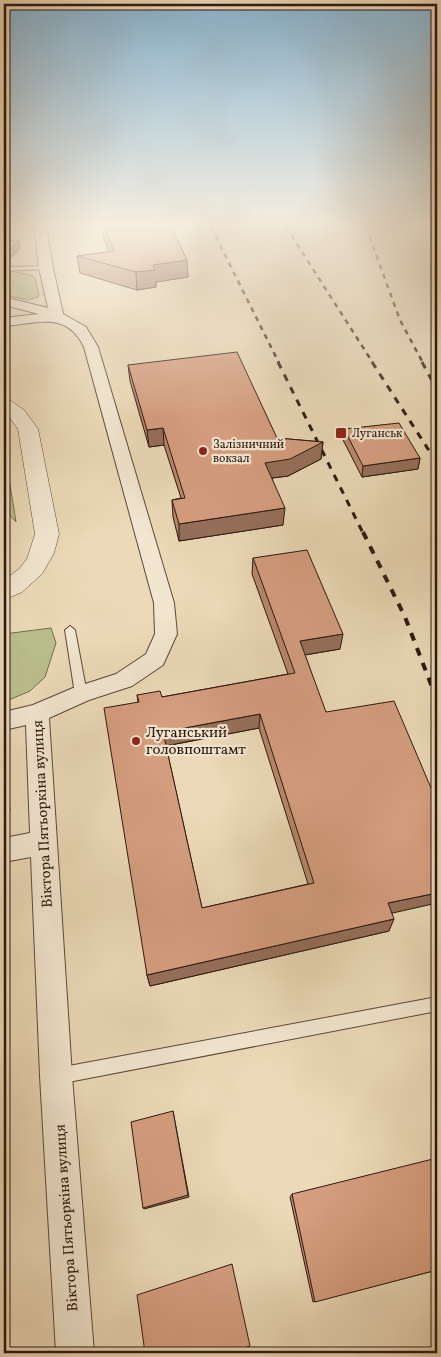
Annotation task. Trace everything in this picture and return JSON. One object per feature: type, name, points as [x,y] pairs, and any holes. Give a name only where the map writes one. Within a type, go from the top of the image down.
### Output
[{"type":"street","points":[[4,322],[57,317],[51,290]]},
{"type":"street","name":"Віктора Пятьоркіна вулиця","points":[[4,301],[57,317],[80,329],[95,356],[164,603],[166,634],[155,659],[124,680],[81,694],[37,713],[56,1076],[75,1353]]},
{"type":"street","points":[[4,332],[75,326]]},
{"type":"street","points":[[4,405],[17,414],[28,429],[47,534],[45,552],[34,569],[17,584],[4,591]]},
{"type":"street","points":[[4,721],[37,713]]},
{"type":"street","points":[[4,850],[44,842]]},
{"type":"lane","points":[[70,630],[81,694]]},
{"type":"lane","points":[[56,1076],[437,1004]]},
{"type":"green space","points":[[4,290],[38,290],[39,294],[38,297],[29,300],[4,295]]},
{"type":"green space","points":[[4,448],[16,522],[4,509]]},
{"type":"green space","points":[[51,628],[56,643],[45,677],[30,691],[4,702],[4,634]]},
{"type":"building","name":"Залізничний вокзал","points":[[237,352],[277,438],[323,442],[290,459],[265,463],[285,508],[179,524],[172,500],[185,498],[163,428],[147,430],[128,365]]},
{"type":"building","points":[[399,423],[420,458],[363,466],[344,429]]},
{"type":"building","points":[[307,550],[343,634],[300,641],[326,712],[394,701],[437,802],[437,893],[388,903],[394,919],[147,975],[104,708],[139,702],[137,695],[160,691],[162,697],[295,673],[253,558]],"holes":[[[260,714],[314,883],[202,908],[163,732]]]},
{"type":"building","points":[[173,1111],[188,1195],[143,1208],[131,1122]]},
{"type":"building","points":[[437,1158],[437,1270],[315,1302],[292,1194]]},
{"type":"building","points":[[232,1264],[250,1346],[229,1353],[145,1353],[137,1295]]},
{"type":"railway","points":[[243,290],[279,363]]},
{"type":"railway","points":[[327,290],[373,363]]},
{"type":"railway","points":[[389,290],[400,320],[423,363]]},
{"type":"railway","points":[[278,362],[363,533]]},
{"type":"railway","points":[[372,362],[437,463]]},
{"type":"railway","points":[[422,362],[437,390]]},
{"type":"railway","points":[[363,532],[405,617],[437,700]]},
{"type":"place","name":"Луганськ","points":[[341,433]]},
{"type":"place","name":"Залізничний вокзал","points":[[203,451]]},
{"type":"place","name":"Луганський головпоштамт","points":[[136,741]]}]
